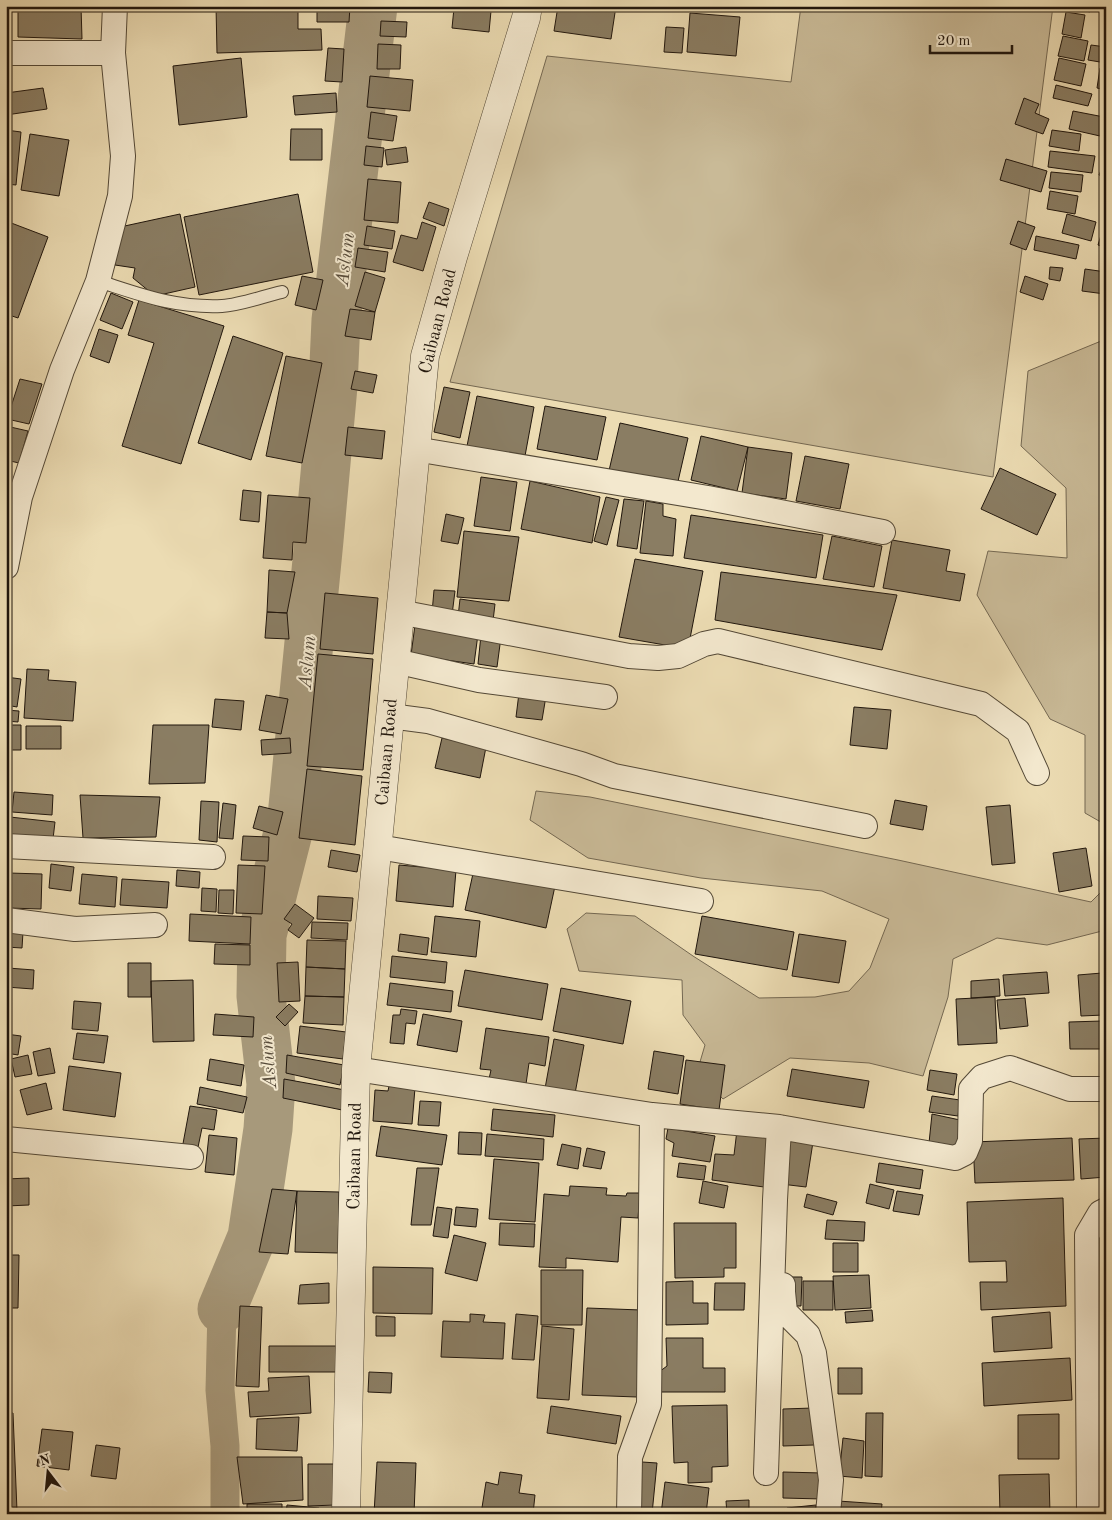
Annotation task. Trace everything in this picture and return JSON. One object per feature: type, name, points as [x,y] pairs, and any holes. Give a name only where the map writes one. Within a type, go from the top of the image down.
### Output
[{"type":"street","points":[[6,567],[20,497],[62,370],[98,280],[120,196],[123,156],[113,53],[115,6]]},
{"type":"street","name":"Caibaan Road","points":[[346,1514],[356,1069],[425,356],[528,6]]},
{"type":"street","points":[[6,53],[113,53]]},
{"type":"street","points":[[415,449],[708,498],[883,532]]},
{"type":"street","points":[[400,612],[629,656],[658,658],[678,656],[704,644],[718,641],[981,704],[1018,732],[1037,773]]},
{"type":"street","points":[[395,661],[479,680],[605,697]]},
{"type":"street","points":[[390,716],[428,721],[581,764],[614,776],[865,826]]},
{"type":"street","points":[[6,846],[213,857]]},
{"type":"street","points":[[378,847],[701,901]]},
{"type":"street","points":[[6,920],[75,929],[155,925]]},
{"type":"street","points":[[356,1069],[652,1115],[779,1126],[956,1158],[966,1152],[970,1141],[971,1090],[982,1077],[1010,1068],[1070,1089],[1106,1089]]},
{"type":"street","points":[[629,1514],[630,1457],[649,1404],[652,1115]]},
{"type":"street","points":[[766,1473],[779,1126]]},
{"type":"street","points":[[6,1139],[191,1157]]},
{"type":"street","points":[[775,1200],[786,1225],[788,1243],[782,1292],[786,1312],[808,1335],[814,1354],[831,1480],[828,1514]]},
{"type":"street","points":[[1089,1514],[1087,1235],[1100,1213],[1106,1210]]},
{"type":"lane","points":[[98,280],[158,301],[182,305],[224,306],[282,292]]},
{"type":"shaded area","points":[[801,6],[1053,6],[993,477],[450,382],[547,56],[791,82]]},
{"type":"shaded area","points":[[1106,339],[1106,825],[1085,813],[1085,735],[1050,719],[977,595],[988,551],[1067,558],[1066,488],[1021,446],[1028,371]]},
{"type":"shaded area","points":[[536,791],[590,797],[898,860],[1091,902],[1106,887],[1106,930],[1047,945],[997,938],[953,959],[948,997],[923,1076],[869,1063],[790,1058],[723,1099],[697,1072],[705,1045],[683,1015],[682,980],[579,971],[567,929],[586,913],[635,916],[759,998],[815,997],[849,991],[870,968],[889,919],[822,891],[701,878],[588,858],[530,820]]},
{"type":"building","points":[[18,6],[81,6],[82,39],[18,37]]},
{"type":"building","points":[[216,6],[298,6],[298,29],[321,29],[322,50],[217,53]]},
{"type":"building","points":[[317,6],[350,6],[349,22],[317,22]]},
{"type":"building","points":[[558,6],[616,6],[611,39],[554,31]]},
{"type":"building","points":[[1062,6],[1092,6],[1090,12]]},
{"type":"building","points":[[454,8],[491,11],[489,32],[452,28]]},
{"type":"building","points":[[1066,12],[1085,15],[1081,38],[1062,34]]},
{"type":"building","points":[[690,13],[740,17],[736,56],[687,52]]},
{"type":"building","points":[[381,21],[407,22],[406,37],[380,36]]},
{"type":"building","points":[[666,27],[684,28],[682,53],[664,52]]},
{"type":"building","points":[[1063,36],[1088,41],[1084,61],[1058,56]]},
{"type":"building","points":[[378,44],[401,45],[400,69],[377,69]]},
{"type":"building","points":[[1091,45],[1106,47],[1106,63],[1088,60]]},
{"type":"building","points":[[328,48],[344,49],[342,82],[325,81]]},
{"type":"building","points":[[241,58],[247,117],[179,125],[173,66]]},
{"type":"building","points":[[1059,58],[1086,64],[1081,86],[1054,80]]},
{"type":"building","points":[[1100,68],[1106,68],[1106,90],[1097,88]]},
{"type":"building","points":[[370,76],[413,80],[410,111],[367,107]]},
{"type":"building","points":[[1056,85],[1092,94],[1088,106],[1053,98]]},
{"type":"building","points":[[43,88],[47,109],[6,115],[6,93]]},
{"type":"building","points":[[336,93],[337,112],[295,115],[293,96]]},
{"type":"building","points":[[1024,98],[1039,104],[1035,113],[1049,119],[1043,134],[1015,124]]},
{"type":"building","points":[[1073,111],[1104,117],[1100,136],[1069,129]]},
{"type":"building","points":[[371,112],[397,116],[393,141],[368,138]]},
{"type":"building","points":[[291,129],[322,129],[322,160],[290,160]]},
{"type":"building","points":[[6,130],[21,132],[16,185],[6,184]]},
{"type":"building","points":[[1052,130],[1081,134],[1079,151],[1049,146]]},
{"type":"building","points":[[30,134],[69,140],[59,196],[21,190]]},
{"type":"building","points":[[366,146],[384,148],[382,167],[364,165]]},
{"type":"building","points":[[406,147],[408,162],[387,165],[385,150]]},
{"type":"building","points":[[1050,151],[1095,156],[1092,173],[1048,167]]},
{"type":"building","points":[[1106,158],[1106,178],[1099,175]]},
{"type":"building","points":[[1006,159],[1047,171],[1041,192],[1000,180]]},
{"type":"building","points":[[1051,172],[1083,175],[1081,192],[1049,188]]},
{"type":"building","points":[[368,179],[401,182],[398,223],[364,220]]},
{"type":"building","points":[[1050,191],[1078,196],[1075,214],[1047,209]]},
{"type":"building","points":[[298,194],[313,272],[199,295],[184,217]]},
{"type":"building","points":[[429,202],[449,209],[444,226],[423,218]]},
{"type":"building","points":[[180,214],[195,287],[155,296],[133,278],[135,268],[115,265],[120,227]]},
{"type":"building","points":[[1067,214],[1096,222],[1091,241],[1062,233]]},
{"type":"building","points":[[6,221],[48,237],[18,318],[6,314]]},
{"type":"building","points":[[1018,221],[1035,227],[1026,250],[1010,244]]},
{"type":"building","points":[[422,222],[436,227],[423,271],[393,262],[401,235],[417,239]]},
{"type":"building","points":[[1104,225],[1106,226],[1106,248],[1098,245]]},
{"type":"building","points":[[367,226],[395,231],[392,249],[364,245]]},
{"type":"building","points":[[1036,236],[1079,245],[1076,259],[1034,250]]},
{"type":"building","points":[[358,248],[388,252],[385,272],[355,267]]},
{"type":"building","points":[[1050,267],[1063,268],[1060,281],[1049,279]]},
{"type":"building","points":[[1085,269],[1106,272],[1105,294],[1082,291]]},
{"type":"building","points":[[365,272],[385,278],[375,312],[355,306]]},
{"type":"building","points":[[302,276],[323,280],[316,310],[295,305]]},
{"type":"building","points":[[1025,276],[1048,284],[1043,300],[1020,292]]},
{"type":"building","points":[[111,293],[133,302],[122,329],[100,320]]},
{"type":"building","points":[[139,300],[224,326],[181,464],[122,446],[154,343],[128,335]]},
{"type":"building","points":[[350,309],[375,312],[371,340],[345,336]]},
{"type":"building","points":[[99,329],[118,335],[109,363],[90,356]]},
{"type":"building","points":[[233,336],[283,353],[251,460],[198,443]]},
{"type":"building","points":[[286,356],[322,363],[302,463],[266,456]]},
{"type":"building","points":[[355,371],[377,375],[373,393],[351,389]]},
{"type":"building","points":[[20,379],[42,384],[29,424],[7,419]]},
{"type":"building","points":[[444,387],[470,392],[460,438],[434,432]]},
{"type":"building","points":[[477,396],[534,407],[525,456],[467,446]]},
{"type":"building","points":[[545,406],[606,417],[597,460],[537,449]]},
{"type":"building","points":[[620,423],[688,438],[676,490],[608,475]]},
{"type":"building","points":[[6,426],[28,431],[19,463],[6,460]]},
{"type":"building","points":[[348,427],[385,431],[382,459],[345,455]]},
{"type":"building","points":[[701,436],[748,447],[737,491],[691,480]]},
{"type":"building","points":[[748,447],[792,453],[786,499],[742,493]]},
{"type":"building","points":[[805,456],[849,464],[840,509],[796,501]]},
{"type":"building","points":[[1000,468],[1056,494],[1037,535],[981,509]]},
{"type":"building","points":[[481,477],[517,482],[510,531],[474,526]]},
{"type":"building","points":[[530,481],[600,497],[592,543],[521,529]]},
{"type":"building","points":[[243,490],[261,492],[259,522],[240,520]]},
{"type":"building","points":[[268,495],[310,498],[306,543],[293,542],[292,560],[263,558]]},
{"type":"building","points":[[606,497],[619,500],[607,545],[594,541]]},
{"type":"building","points":[[624,499],[644,501],[637,549],[617,546]]},
{"type":"building","points":[[646,501],[663,504],[663,516],[676,519],[673,556],[640,553]]},
{"type":"building","points":[[446,514],[464,518],[458,544],[441,541]]},
{"type":"building","points":[[691,515],[823,535],[816,578],[684,558]]},
{"type":"building","points":[[464,531],[519,537],[509,601],[457,597]]},
{"type":"building","points":[[832,536],[882,546],[874,587],[823,579]]},
{"type":"building","points":[[892,540],[950,550],[946,571],[965,574],[960,601],[883,588]]},
{"type":"building","points":[[635,559],[703,571],[688,649],[619,637]]},
{"type":"building","points":[[269,570],[295,572],[287,613],[267,612]]},
{"type":"building","points":[[721,572],[897,595],[882,650],[715,620]]},
{"type":"building","points":[[434,590],[455,591],[452,615],[432,613]]},
{"type":"building","points":[[325,593],[378,598],[373,654],[320,649]]},
{"type":"building","points":[[460,599],[495,604],[493,621],[458,617]]},
{"type":"building","points":[[267,612],[287,613],[289,639],[265,638]]},
{"type":"building","points":[[415,625],[478,634],[474,664],[411,655]]},
{"type":"building","points":[[481,635],[501,637],[497,667],[478,664]]},
{"type":"building","points":[[318,654],[373,659],[363,770],[307,766]]},
{"type":"building","points":[[27,669],[49,670],[48,680],[76,682],[73,721],[24,718]]},
{"type":"building","points":[[6,677],[21,679],[17,707],[6,705]]},
{"type":"building","points":[[519,693],[546,696],[542,720],[516,717]]},
{"type":"building","points":[[266,695],[288,699],[281,734],[259,730]]},
{"type":"building","points":[[215,699],[244,701],[241,730],[212,727]]},
{"type":"building","points":[[854,707],[891,710],[887,749],[850,745]]},
{"type":"building","points":[[6,710],[19,711],[18,722],[6,721]]},
{"type":"building","points":[[6,725],[21,725],[21,750],[6,750]]},
{"type":"building","points":[[153,725],[209,725],[205,783],[149,784]]},
{"type":"building","points":[[26,726],[61,726],[61,749],[26,749]]},
{"type":"building","points":[[290,738],[291,753],[262,755],[261,740]]},
{"type":"building","points":[[442,738],[486,747],[480,778],[435,768]]},
{"type":"building","points":[[307,769],[362,776],[355,845],[299,838]]},
{"type":"building","points":[[6,786],[11,787],[8,812],[6,812]]},
{"type":"building","points":[[14,792],[53,795],[52,815],[12,812]]},
{"type":"building","points":[[80,795],[160,797],[156,837],[83,838]]},
{"type":"building","points":[[895,800],[927,806],[923,830],[890,824]]},
{"type":"building","points":[[201,801],[219,802],[217,842],[199,840]]},
{"type":"building","points":[[223,803],[236,805],[233,839],[219,838]]},
{"type":"building","points":[[1010,805],[1015,863],[992,865],[986,807]]},
{"type":"building","points":[[259,806],[283,812],[277,835],[253,828]]},
{"type":"building","points":[[10,817],[55,822],[53,839],[8,834]]},
{"type":"building","points":[[243,836],[269,837],[268,861],[241,860]]},
{"type":"building","points":[[1086,848],[1092,886],[1059,892],[1053,853]]},
{"type":"building","points":[[331,850],[360,855],[357,872],[328,867]]},
{"type":"building","points":[[51,864],[74,867],[71,891],[49,888]]},
{"type":"building","points":[[238,865],[265,866],[262,914],[236,913]]},
{"type":"building","points":[[399,865],[456,870],[453,907],[396,901]]},
{"type":"building","points":[[474,869],[555,886],[546,928],[465,910]]},
{"type":"building","points":[[177,870],[200,872],[199,888],[176,886]]},
{"type":"building","points":[[9,873],[42,874],[41,909],[8,908]]},
{"type":"building","points":[[82,874],[117,877],[115,907],[79,904]]},
{"type":"building","points":[[122,879],[169,882],[167,908],[120,905]]},
{"type":"building","points":[[202,888],[217,889],[216,912],[201,911]]},
{"type":"building","points":[[219,890],[234,890],[233,914],[218,913]]},
{"type":"building","points":[[318,896],[353,898],[351,921],[317,919]]},
{"type":"building","points":[[295,904],[314,918],[299,938],[288,930],[292,924],[284,919]]},
{"type":"building","points":[[190,914],[251,917],[250,944],[189,941]]},
{"type":"building","points":[[435,916],[480,921],[476,957],[431,952]]},
{"type":"building","points":[[702,916],[794,932],[787,970],[695,954]]},
{"type":"building","points":[[312,922],[348,923],[347,940],[311,938]]},
{"type":"building","points":[[6,931],[23,932],[22,948],[6,947]]},
{"type":"building","points":[[400,934],[429,938],[427,955],[398,951]]},
{"type":"building","points":[[799,934],[846,941],[839,983],[792,976]]},
{"type":"building","points":[[307,940],[346,941],[345,969],[306,967]]},
{"type":"building","points":[[215,944],[250,945],[250,965],[214,964]]},
{"type":"building","points":[[392,956],[447,962],[445,983],[390,977]]},
{"type":"building","points":[[298,962],[300,1001],[279,1002],[277,963]]},
{"type":"building","points":[[128,963],[151,963],[151,997],[128,997]]},
{"type":"building","points":[[306,967],[345,969],[344,997],[305,996]]},
{"type":"building","points":[[8,968],[34,970],[33,989],[6,987]]},
{"type":"building","points":[[465,970],[548,984],[542,1020],[458,1006]]},
{"type":"building","points":[[1047,972],[1049,993],[1005,996],[1003,975]]},
{"type":"building","points":[[1102,973],[1104,1015],[1081,1016],[1078,975]]},
{"type":"building","points":[[999,979],[1000,996],[971,998],[971,981]]},
{"type":"building","points":[[193,980],[194,1041],[153,1042],[151,981]]},
{"type":"building","points":[[390,983],[453,991],[451,1012],[387,1005]]},
{"type":"building","points":[[561,988],[631,1001],[623,1044],[553,1031]]},
{"type":"building","points":[[305,996],[344,997],[343,1025],[303,1023]]},
{"type":"building","points":[[995,997],[997,1043],[958,1045],[956,999]]},
{"type":"building","points":[[1025,998],[1028,1026],[1000,1029],[997,1000]]},
{"type":"building","points":[[74,1001],[101,1003],[98,1031],[72,1029]]},
{"type":"building","points":[[289,1004],[298,1012],[285,1026],[276,1017]]},
{"type":"building","points":[[401,1009],[417,1011],[415,1024],[406,1023],[404,1044],[390,1043],[393,1015],[400,1015]]},
{"type":"building","points":[[215,1014],[254,1017],[253,1037],[213,1035]]},
{"type":"building","points":[[423,1014],[462,1021],[457,1052],[417,1045]]},
{"type":"building","points":[[1102,1021],[1102,1049],[1070,1049],[1069,1022]]},
{"type":"building","points":[[300,1026],[346,1032],[343,1059],[297,1053]]},
{"type":"building","points":[[486,1028],[549,1037],[545,1066],[529,1063],[526,1084],[489,1079],[491,1070],[480,1069]]},
{"type":"building","points":[[77,1033],[108,1036],[104,1063],[73,1059]]},
{"type":"building","points":[[6,1034],[21,1036],[18,1055],[6,1053]]},
{"type":"building","points":[[554,1039],[584,1045],[574,1099],[544,1094]]},
{"type":"building","points":[[50,1048],[55,1073],[38,1076],[33,1052]]},
{"type":"building","points":[[654,1051],[684,1056],[678,1094],[648,1089]]},
{"type":"building","points":[[28,1055],[32,1074],[15,1077],[11,1059]]},
{"type":"building","points":[[287,1055],[344,1065],[340,1085],[286,1073]]},
{"type":"building","points":[[210,1059],[244,1065],[241,1086],[207,1080]]},
{"type":"building","points":[[686,1060],[725,1065],[719,1110],[680,1104]]},
{"type":"building","points":[[69,1066],[121,1073],[115,1117],[63,1110]]},
{"type":"building","points":[[792,1069],[869,1081],[864,1108],[787,1096]]},
{"type":"building","points":[[930,1070],[957,1074],[954,1095],[927,1090]]},
{"type":"building","points":[[284,1079],[345,1090],[342,1110],[283,1098]]},
{"type":"building","points":[[46,1083],[52,1109],[27,1115],[20,1090]]},
{"type":"building","points":[[389,1086],[415,1088],[412,1124],[373,1121],[375,1090],[388,1091]]},
{"type":"building","points":[[200,1087],[247,1097],[243,1113],[197,1104]]},
{"type":"building","points":[[932,1096],[960,1100],[958,1116],[929,1112]]},
{"type":"building","points":[[420,1101],[441,1102],[439,1126],[418,1125]]},
{"type":"building","points":[[190,1106],[217,1110],[214,1130],[202,1128],[197,1152],[182,1149]]},
{"type":"building","points":[[493,1109],[555,1115],[553,1137],[491,1130]]},
{"type":"building","points":[[932,1114],[960,1120],[957,1147],[929,1143]]},
{"type":"building","points":[[381,1126],[447,1135],[442,1165],[376,1156]]},
{"type":"building","points":[[668,1128],[715,1136],[710,1162],[672,1156],[674,1143],[666,1139]]},
{"type":"building","points":[[737,1130],[769,1133],[764,1187],[712,1180],[715,1154],[734,1155]]},
{"type":"building","points":[[459,1132],[482,1133],[481,1155],[458,1154]]},
{"type":"building","points":[[487,1134],[544,1139],[543,1160],[485,1156]]},
{"type":"building","points":[[209,1135],[237,1138],[234,1175],[205,1172]]},
{"type":"building","points":[[788,1138],[813,1142],[806,1187],[781,1184]]},
{"type":"building","points":[[1072,1138],[1074,1180],[975,1183],[973,1142]]},
{"type":"building","points":[[1106,1138],[1106,1177],[1081,1179],[1079,1139]]},
{"type":"building","points":[[562,1144],[581,1148],[578,1169],[557,1165]]},
{"type":"building","points":[[587,1148],[605,1152],[601,1169],[583,1166]]},
{"type":"building","points":[[494,1159],[539,1163],[535,1222],[489,1219]]},
{"type":"building","points":[[679,1163],[706,1166],[704,1180],[677,1177]]},
{"type":"building","points":[[879,1163],[923,1170],[920,1189],[876,1182]]},
{"type":"building","points":[[417,1168],[439,1168],[431,1225],[411,1225]]},
{"type":"building","points":[[29,1178],[29,1205],[6,1206],[6,1179]]},
{"type":"building","points":[[703,1181],[728,1186],[724,1208],[699,1203]]},
{"type":"building","points":[[870,1184],[894,1190],[889,1209],[866,1203]]},
{"type":"building","points":[[570,1186],[607,1188],[606,1195],[626,1196],[627,1193],[640,1193],[638,1218],[621,1217],[618,1262],[566,1258],[566,1268],[539,1267],[544,1194],[569,1196]]},
{"type":"building","points":[[272,1189],[297,1191],[288,1254],[259,1252]]},
{"type":"building","points":[[297,1191],[339,1192],[338,1253],[295,1252]]},
{"type":"building","points":[[897,1191],[923,1195],[919,1215],[893,1211]]},
{"type":"building","points":[[807,1194],[837,1202],[833,1215],[804,1207]]},
{"type":"building","points":[[1063,1198],[1066,1306],[981,1310],[980,1282],[1007,1282],[1006,1261],[969,1262],[967,1202]]},
{"type":"building","points":[[437,1207],[452,1209],[448,1238],[433,1236]]},
{"type":"building","points":[[456,1207],[478,1209],[476,1227],[454,1225]]},
{"type":"building","points":[[827,1220],[865,1222],[864,1241],[825,1239]]},
{"type":"building","points":[[500,1223],[535,1224],[534,1247],[499,1245]]},
{"type":"building","points":[[674,1223],[736,1223],[736,1268],[724,1268],[724,1277],[675,1278]]},
{"type":"building","points":[[454,1235],[486,1243],[477,1281],[445,1273]]},
{"type":"building","points":[[833,1243],[858,1243],[858,1272],[833,1272]]},
{"type":"building","points":[[6,1255],[19,1255],[18,1308],[6,1308]]},
{"type":"building","points":[[373,1267],[433,1268],[432,1314],[373,1313]]},
{"type":"building","points":[[541,1270],[583,1270],[582,1325],[541,1325]]},
{"type":"building","points":[[869,1275],[871,1308],[835,1310],[833,1276]]},
{"type":"building","points":[[791,1277],[802,1277],[801,1306],[791,1306]]},
{"type":"building","points":[[693,1281],[693,1303],[708,1303],[708,1324],[666,1325],[666,1282]]},
{"type":"building","points":[[803,1281],[833,1281],[833,1310],[803,1310]]},
{"type":"building","points":[[329,1283],[329,1303],[298,1304],[300,1285]]},
{"type":"building","points":[[715,1283],[745,1283],[744,1310],[714,1310]]},
{"type":"building","points":[[240,1306],[262,1307],[259,1387],[236,1386]]},
{"type":"building","points":[[587,1308],[641,1310],[637,1397],[582,1395]]},
{"type":"building","points":[[872,1310],[873,1321],[846,1323],[845,1312]]},
{"type":"building","points":[[1050,1312],[1052,1348],[994,1352],[992,1317]]},
{"type":"building","points":[[470,1314],[485,1315],[483,1322],[505,1323],[503,1359],[441,1357],[443,1321],[470,1322]]},
{"type":"building","points":[[516,1314],[538,1316],[534,1360],[512,1359]]},
{"type":"building","points":[[376,1316],[395,1317],[395,1336],[376,1336]]},
{"type":"building","points":[[542,1326],[574,1329],[569,1400],[537,1398]]},
{"type":"building","points":[[666,1338],[703,1338],[703,1368],[725,1368],[725,1392],[659,1392],[659,1372],[667,1366]]},
{"type":"building","points":[[269,1346],[336,1346],[336,1372],[269,1372]]},
{"type":"building","points":[[1070,1358],[1072,1400],[984,1406],[982,1363]]},
{"type":"building","points":[[838,1368],[862,1368],[862,1394],[838,1394]]},
{"type":"building","points":[[369,1372],[392,1373],[391,1393],[368,1392]]},
{"type":"building","points":[[309,1376],[311,1413],[250,1417],[248,1392],[269,1391],[268,1378]]},
{"type":"building","points":[[727,1405],[728,1466],[712,1467],[712,1482],[688,1483],[688,1462],[674,1463],[672,1406]]},
{"type":"building","points":[[1104,1405],[1106,1405],[1106,1439],[1103,1439]]},
{"type":"building","points":[[551,1406],[621,1416],[616,1444],[547,1433]]},
{"type":"building","points":[[813,1408],[814,1445],[783,1446],[783,1409]]},
{"type":"building","points":[[6,1413],[13,1413],[17,1511],[6,1512]]},
{"type":"building","points":[[866,1413],[883,1413],[882,1477],[865,1476]]},
{"type":"building","points":[[1059,1414],[1059,1459],[1018,1459],[1018,1415]]},
{"type":"building","points":[[299,1417],[297,1451],[256,1449],[257,1419]]},
{"type":"building","points":[[42,1429],[73,1432],[69,1470],[37,1466]]},
{"type":"building","points":[[843,1438],[864,1441],[862,1478],[839,1476]]},
{"type":"building","points":[[96,1445],[120,1448],[116,1479],[91,1476]]},
{"type":"building","points":[[237,1457],[302,1457],[303,1500],[243,1504]]},
{"type":"building","points":[[377,1462],[416,1463],[414,1514],[374,1514]]},
{"type":"building","points":[[642,1462],[657,1463],[652,1514],[637,1514]]},
{"type":"building","points":[[308,1464],[336,1464],[336,1505],[308,1506]]},
{"type":"building","points":[[500,1472],[522,1475],[519,1493],[535,1495],[533,1514],[481,1514],[486,1482],[498,1485]]},
{"type":"building","points":[[783,1472],[822,1473],[822,1499],[783,1498]]},
{"type":"building","points":[[1049,1474],[1050,1514],[1000,1514],[999,1475]]},
{"type":"building","points":[[665,1482],[709,1488],[706,1514],[661,1514]]},
{"type":"building","points":[[749,1500],[749,1514],[727,1514],[726,1501]]},
{"type":"building","points":[[838,1501],[882,1504],[881,1514],[837,1514]]},
{"type":"building","points":[[247,1504],[282,1504],[282,1514],[247,1514]]},
{"type":"building","points":[[287,1505],[319,1508],[318,1514],[286,1514]]},
{"type":"building","points":[[816,1505],[816,1514],[788,1514],[787,1508]]},
{"type":"waterway","name":"Aslum","points":[[222,1309],[252,1237],[268,1129],[271,1084],[261,996],[262,935],[292,817],[333,386],[336,320],[373,6]]},
{"type":"waterway","points":[[222,1309],[220,1390],[225,1446],[225,1514]]}]
